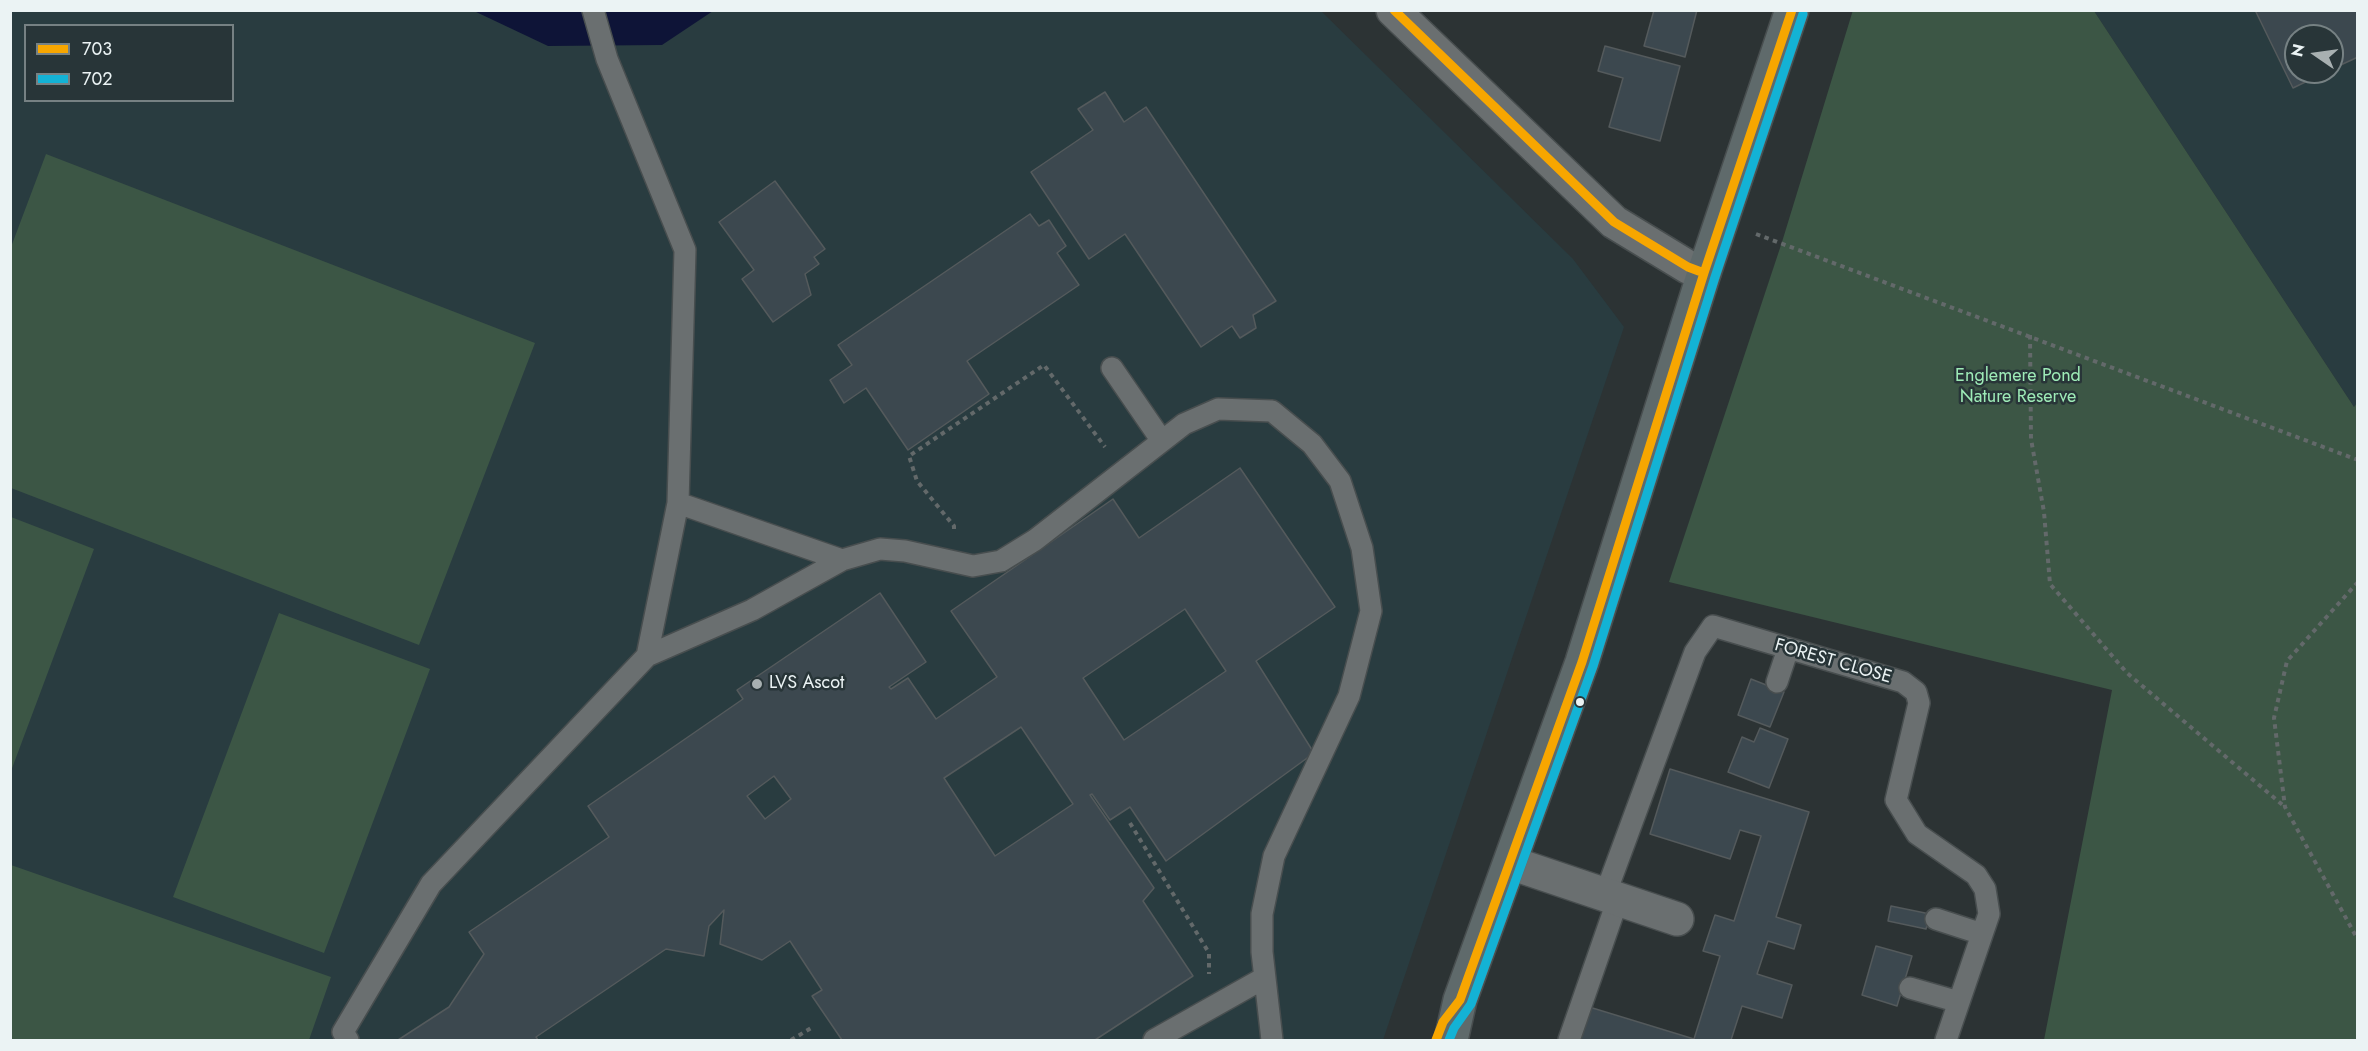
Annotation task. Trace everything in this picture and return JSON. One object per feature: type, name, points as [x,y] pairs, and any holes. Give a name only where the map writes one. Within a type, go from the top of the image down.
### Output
[{"type":"main road","points":[[1451,1041],[1460,1000],[1582,663],[1704,273],[1792,10]]},
{"type":"main road","points":[[1436,1041],[1443,1022],[1460,1000]]},
{"type":"street","points":[[1393,10],[1614,222],[1688,267],[1704,273]]},
{"type":"street","points":[[1511,862],[1677,919]]},
{"type":"lane","points":[[593,10],[607,59],[685,250],[678,503],[647,656]]},
{"type":"lane","points":[[1112,368],[1162,441]]},
{"type":"lane","points":[[348,1041],[343,1032],[431,884],[647,656],[752,610],[842,560],[880,549],[905,551],[973,566],[1000,561],[1035,540],[1184,424],[1218,409],[1272,411],[1312,444],[1340,481],[1362,548],[1371,611],[1349,696],[1274,856],[1262,914],[1264,978],[1272,1041]]},
{"type":"lane","points":[[678,503],[842,560]]},
{"type":"lane","name":"FOREST CLOSE","points":[[1612,897],[1695,652],[1713,626],[1903,682],[1916,692],[1919,703],[1896,800],[1917,834],[1976,875],[1984,889],[1989,914],[1946,1041]]},
{"type":"lane","points":[[1777,682],[1788,649]]},
{"type":"lane","points":[[1569,1040],[1612,897]]},
{"type":"lane","points":[[1936,919],[1982,934]]},
{"type":"lane","points":[[1154,1041],[1264,978]]},
{"type":"lane","points":[[1910,988],[1959,1002]]},
{"type":"path","points":[[1756,234],[2358,460]]},
{"type":"path","points":[[2030,335],[2031,439],[2044,512],[2050,584],[2127,673],[2285,807],[2358,940]]},
{"type":"path","points":[[954,563],[954,526],[917,481],[909,456],[1044,365],[1123,472]]},
{"type":"path","points":[[2285,807],[2274,718],[2287,661],[2358,582]]},
{"type":"path","points":[[1130,823],[1209,953],[1209,1010]]},
{"type":"path","points":[[791,1041],[813,1027]]},
{"type":"shaded area","name":"LVS Ascot","points":[[10,11],[1321,11],[1573,259],[1624,327],[1383,1040],[11,1040]]},
{"type":"shaded area","points":[[2094,11],[2357,11],[2358,403],[2354,407]]},
{"type":"green space","name":"Englemere Pond Nature Reserve","points":[[1853,10],[2094,11],[2354,407],[2357,403],[2357,1040],[2044,1040],[2112,690],[1669,582],[1782,242]]},
{"type":"green space","points":[[46,154],[535,343],[419,645],[11,488],[11,247]]},
{"type":"green space","points":[[11,517],[94,549],[11,771]]},
{"type":"green space","points":[[279,613],[430,669],[324,953],[173,897]]},
{"type":"green space","points":[[11,865],[331,977],[309,1040],[11,1040]]},
{"type":"water","points":[[474,11],[713,11],[662,45],[548,46]]},
{"type":"building","points":[[1654,10],[1697,10],[1685,57],[1644,46]]},
{"type":"building","points":[[2255,10],[2358,10],[2358,57],[2344,63],[2344,24],[2284,24],[2284,70]]},
{"type":"building","points":[[1605,46],[1680,66],[1660,141],[1609,127],[1623,78],[1598,71]]},
{"type":"building","points":[[1105,92],[1124,122],[1146,107],[1276,301],[1253,315],[1256,328],[1240,338],[1232,326],[1201,347],[1125,234],[1089,259],[1031,172],[1093,130],[1078,109]]},
{"type":"building","points":[[775,181],[825,249],[814,257],[819,264],[805,274],[811,295],[773,322],[742,279],[754,270],[719,222]]},
{"type":"building","points":[[1030,214],[1039,226],[1049,220],[1066,246],[1057,253],[1079,285],[967,361],[989,394],[908,450],[866,388],[844,403],[830,380],[852,365],[838,345]]},
{"type":"building","points":[[1240,468],[1335,607],[1256,661],[1314,753],[1166,861],[1130,807],[1110,820],[1092,794],[1090,795],[1154,888],[1143,901],[1193,976],[1095,1040],[842,1040],[812,996],[822,990],[790,941],[762,960],[720,944],[724,910],[709,926],[704,956],[666,949],[536,1037],[538,1040],[398,1040],[449,1007],[484,954],[469,932],[609,837],[588,806],[743,699],[737,690],[880,593],[926,662],[889,687],[891,689],[908,678],[936,719],[997,677],[951,611],[1113,499],[1139,538]],"holes":[[[1185,609],[1226,671],[1124,740],[1083,678]],[[1021,727],[1073,804],[995,856],[944,778]],[[774,776],[791,799],[765,819],[747,796]]]},
{"type":"building","points":[[1751,679],[1784,692],[1770,727],[1738,715]]},
{"type":"building","points":[[1760,728],[1788,739],[1769,788],[1728,772],[1742,737],[1754,742]]},
{"type":"building","points":[[1670,769],[1809,812],[1776,917],[1801,925],[1794,949],[1768,941],[1757,974],[1792,985],[1782,1018],[1742,1006],[1731,1040],[1575,1040],[1586,1006],[1694,1039],[1720,956],[1703,951],[1715,915],[1734,921],[1761,836],[1740,830],[1730,859],[1650,834]]},
{"type":"building","points":[[1891,906],[1930,914],[1926,929],[1888,921]]},
{"type":"building","points":[[1876,946],[1912,956],[1897,1006],[1862,995]]},
{"type":"transit line","name":"703","points":[[1394,10],[1614,222],[1688,267],[1704,273]]},
{"type":"transit line","name":"703","points":[[1436,1040],[1443,1022],[1460,1000],[1582,662],[1704,273],[1792,10]]},
{"type":"transit line","name":"702","points":[[1449,1040],[1454,1028],[1471,1004],[1593,666],[1715,277],[1803,14]]},
{"type":"place","name":"LVS Ascot","points":[[757,684]]}]
